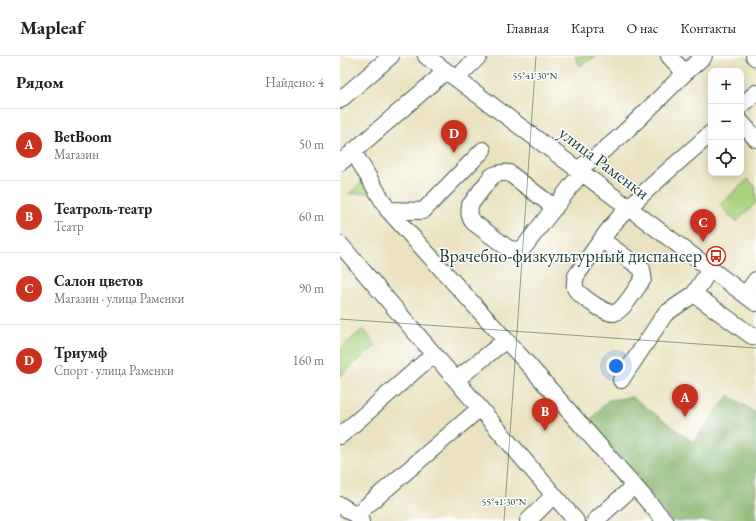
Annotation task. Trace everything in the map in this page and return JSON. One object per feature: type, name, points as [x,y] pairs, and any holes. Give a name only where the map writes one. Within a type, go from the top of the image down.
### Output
[{"type":"street","points":[[340,98],[391,56]]},
{"type":"street","name":"улица Раменки","points":[[426,56],[751,299]]},
{"type":"street","points":[[340,163],[353,151],[451,74],[480,56]]},
{"type":"street","points":[[669,56],[685,73]]},
{"type":"street","points":[[555,208],[509,173],[503,172],[492,176],[470,206],[470,218],[473,222],[509,249],[515,251],[520,250],[555,208],[580,171],[610,145],[704,56]]},
{"type":"street","points":[[743,104],[756,93]]},
{"type":"street","points":[[744,125],[756,139]]},
{"type":"street","points":[[602,240],[642,269],[644,275],[643,279],[621,309],[614,313],[607,312],[578,293],[574,282],[576,276],[602,240],[615,222],[629,207],[708,136]]},
{"type":"street","points":[[388,210],[423,211],[483,150]]},
{"type":"street","points":[[353,151],[388,210],[506,340],[665,521]]},
{"type":"street","points":[[342,251],[434,354],[576,521]]},
{"type":"street","points":[[621,380],[665,314],[694,294],[711,268]]},
{"type":"street","points":[[751,299],[756,280]]},
{"type":"street","points":[[694,294],[752,336],[756,336]]},
{"type":"street","points":[[456,380],[506,340]]},
{"type":"street","points":[[340,436],[434,354]]},
{"type":"street","points":[[340,505],[358,518],[480,408]]},
{"type":"street","points":[[595,521],[634,486]]},
{"type":"street","points":[[528,521],[554,495]]},
{"type":"green space","points":[[575,56],[596,56],[580,66]]},
{"type":"green space","points":[[368,177],[377,192],[349,194]]},
{"type":"green space","points":[[748,179],[756,188],[756,203],[736,222],[720,205]]},
{"type":"green space","points":[[363,329],[376,345],[340,376],[340,349]]},
{"type":"green space","points":[[729,395],[756,413],[756,521],[672,521],[587,424],[608,400],[632,397],[693,442]]},
{"type":"place","name":"Триумф","points":[[454,153]]},
{"type":"place","name":"Салон цветов","points":[[703,242]]},
{"type":"place","name":"Врачебно-физкультурный диспансер","points":[[716,256]]},
{"type":"place","name":"BetBoom","points":[[685,417]]},
{"type":"place","name":"Театроль-театр","points":[[545,431]]}]
